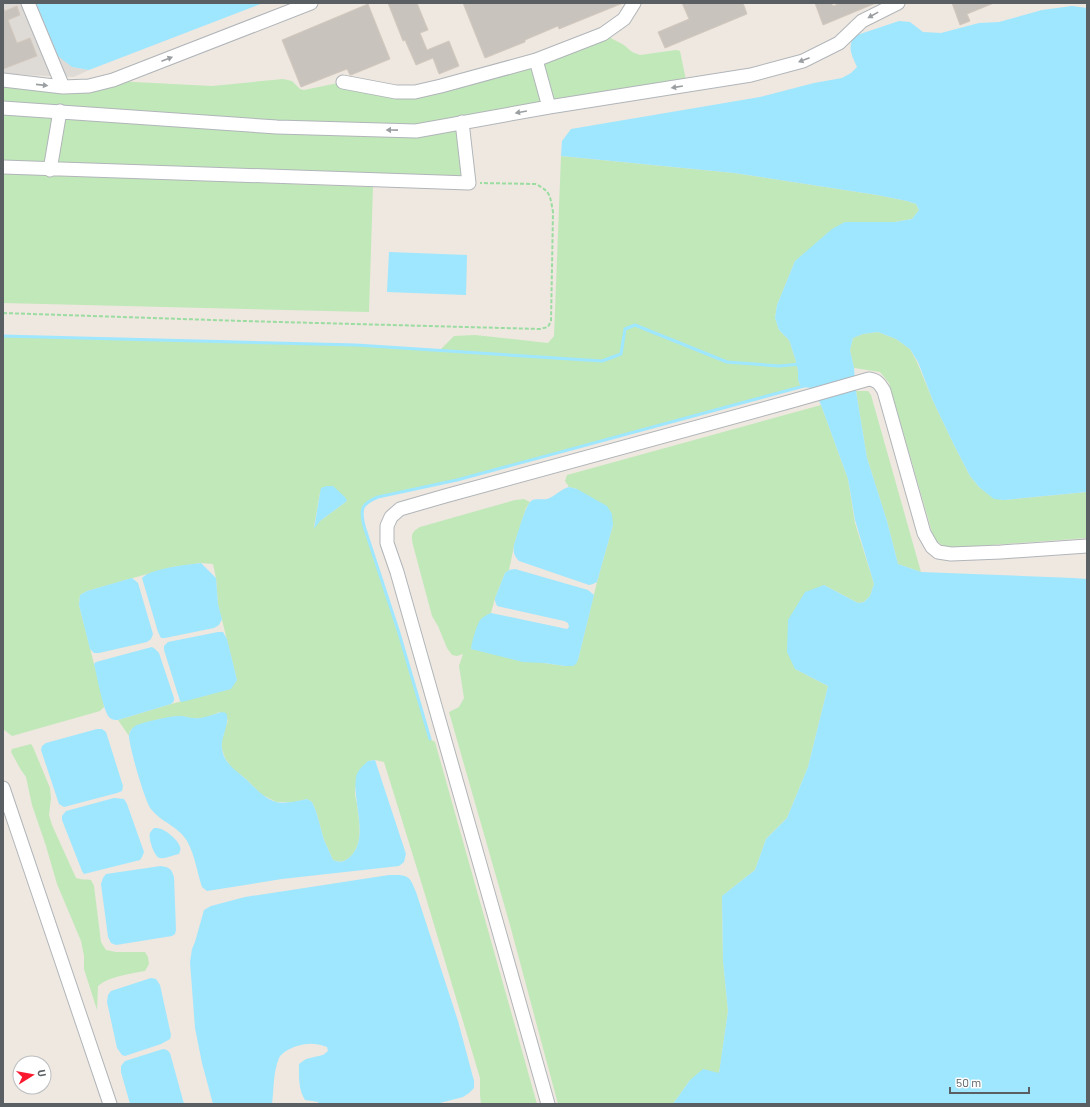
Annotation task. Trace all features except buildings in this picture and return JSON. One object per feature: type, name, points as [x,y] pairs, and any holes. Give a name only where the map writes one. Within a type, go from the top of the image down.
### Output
[{"type":"lane","points":[[28,3],[63,87]]},
{"type":"lane","points":[[3,80],[63,87],[89,86],[113,80],[311,3]]},
{"type":"lane","points":[[343,82],[396,92],[415,92],[441,86],[536,60],[603,34],[624,19],[634,3]]},
{"type":"lane","points":[[3,108],[277,127],[416,131],[549,107],[751,75],[803,61],[839,43],[862,21],[898,3]]},
{"type":"lane","points":[[536,60],[549,107]]},
{"type":"lane","points":[[50,170],[60,111]]},
{"type":"lane","points":[[3,167],[50,170],[469,183],[462,122]]},
{"type":"lane","points":[[548,1104],[401,587],[387,543],[387,526],[391,517],[400,510],[869,379],[879,383],[884,391],[924,533],[932,547],[938,552],[951,554],[1001,552],[1087,546]]},
{"type":"lane","points":[[3,788],[110,1104]]},
{"type":"path","points":[[3,313],[540,329],[548,326],[551,321],[553,220],[550,195],[542,187],[536,184],[469,183]]},
{"type":"shaded area","points":[[3,3],[69,3],[72,67],[89,70],[74,77],[3,73]]},
{"type":"green space","points":[[603,34],[624,45],[632,52],[640,55],[676,50],[680,51],[687,85],[462,122],[469,183],[3,167],[3,81],[63,87],[113,80],[212,86],[283,79],[292,81],[300,89],[304,90],[343,82],[415,92]]},
{"type":"green space","points":[[561,156],[734,173],[907,201],[916,204],[919,210],[912,219],[895,222],[845,222],[795,261],[777,305],[775,318],[779,330],[789,340],[795,358],[798,371],[798,380],[801,387],[457,480],[378,497],[365,505],[362,512],[364,526],[399,633],[430,739],[435,742],[537,1104],[481,1104],[480,1078],[384,762],[375,760],[368,761],[360,776],[355,792],[360,832],[359,839],[354,852],[350,857],[344,861],[338,862],[333,860],[324,840],[312,802],[307,799],[295,802],[276,802],[261,794],[231,767],[225,758],[222,749],[222,740],[228,720],[220,712],[203,718],[181,716],[154,720],[134,727],[130,731],[129,736],[118,720],[171,704],[230,689],[237,680],[218,604],[216,578],[213,564],[201,563],[172,567],[87,591],[80,595],[79,605],[104,707],[100,711],[12,736],[3,729],[3,336],[356,345],[439,351],[454,336],[475,335],[548,343],[554,336]],"holes":[[[320,493],[347,501],[320,521],[314,527]]]},
{"type":"green space","points":[[3,174],[373,187],[369,312],[3,303]]},
{"type":"green space","points":[[878,332],[896,339],[910,349],[954,445],[970,476],[979,487],[994,498],[1004,500],[1087,492],[1087,538],[952,548],[942,545],[934,539],[889,383],[880,372],[854,368],[850,350],[853,338],[863,334]]},
{"type":"green space","points":[[856,391],[868,391],[871,395],[921,572],[898,564],[887,521],[867,458]]},
{"type":"green space","points":[[821,405],[848,479],[855,523],[874,584],[870,596],[864,602],[858,603],[824,585],[795,669],[828,686],[808,767],[787,818],[766,839],[755,870],[722,896],[723,961],[728,1011],[719,1074],[690,1080],[673,1104],[558,1104],[510,925],[449,712],[459,707],[464,698],[459,666],[463,654],[457,656],[452,655],[447,648],[432,616],[413,545],[412,534],[420,527],[515,500],[524,499],[530,502],[526,508],[514,545],[509,570],[505,573],[491,613],[487,615],[544,663],[565,666],[578,660],[613,525],[577,489],[569,487],[565,481],[567,475]]},
{"type":"green space","points":[[31,744],[50,788],[51,798],[49,815],[52,825],[76,878],[91,880],[94,886],[101,942],[106,950],[116,952],[145,952],[148,957],[149,964],[145,971],[126,974],[108,980],[98,986],[97,1010],[84,969],[84,956],[81,941],[57,884],[32,805],[26,777],[11,752],[12,749]]},
{"type":"water","points":[[36,3],[263,3],[89,70],[72,67],[58,56]]},
{"type":"water","points":[[1072,6],[1087,8],[1087,492],[1004,500],[994,499],[979,487],[970,476],[933,401],[918,362],[910,349],[896,339],[878,332],[863,334],[853,338],[850,350],[867,458],[887,521],[898,564],[921,572],[1087,579],[1087,1104],[673,1104],[690,1080],[703,1069],[719,1073],[728,1011],[723,961],[722,896],[755,870],[766,839],[787,818],[808,767],[828,686],[795,669],[787,652],[788,620],[805,592],[824,585],[858,603],[864,602],[870,596],[874,584],[855,520],[848,479],[821,405],[813,388],[801,387],[798,380],[798,371],[789,340],[779,330],[775,318],[777,305],[795,261],[832,229],[845,222],[895,222],[912,219],[919,210],[916,204],[877,195],[734,173],[561,156],[562,141],[571,129],[760,97],[814,83],[842,78],[851,73],[857,67],[851,48],[854,36],[899,21],[910,22],[923,32],[941,33],[979,23],[999,22],[1042,10]]},
{"type":"water","points":[[389,252],[467,255],[466,295],[387,292]]},
{"type":"water","points":[[333,486],[345,497],[347,501],[320,521],[314,529],[321,488]]},
{"type":"water","points":[[569,487],[577,489],[607,506],[612,514],[613,525],[597,582],[589,585],[519,561],[514,552],[514,545],[521,522],[531,501],[550,498],[563,489]]},
{"type":"water","points":[[201,563],[216,578],[218,604],[222,619],[219,625],[214,628],[161,638],[142,578],[161,569]]},
{"type":"water","points":[[515,569],[588,590],[594,595],[578,660],[573,666],[523,662],[471,649],[474,634],[480,620],[491,613],[567,629],[569,627],[568,623],[564,621],[497,606],[495,598],[505,573],[509,570]]},
{"type":"water","points":[[132,578],[138,583],[153,634],[151,639],[147,642],[94,653],[90,649],[79,605],[80,595],[87,591]]},
{"type":"water","points":[[223,632],[227,639],[237,680],[231,689],[182,702],[180,701],[164,646],[168,642]]},
{"type":"water","points":[[152,647],[159,653],[174,701],[171,704],[118,720],[111,719],[107,713],[100,692],[94,664],[96,662]]},
{"type":"water","points":[[221,712],[226,713],[227,717],[222,740],[222,749],[228,763],[260,792],[276,802],[283,803],[307,799],[312,802],[324,840],[333,860],[336,861],[342,862],[346,860],[356,849],[360,830],[355,787],[356,778],[360,768],[368,761],[375,760],[406,854],[404,862],[399,866],[282,879],[207,891],[202,887],[194,858],[187,841],[179,832],[155,813],[148,804],[134,762],[129,735],[132,728],[135,726],[151,721],[178,716],[200,718]]},
{"type":"water","points":[[97,729],[102,729],[106,732],[123,786],[122,791],[64,807],[59,804],[41,750],[42,746],[46,743]]},
{"type":"water","points":[[114,798],[124,799],[127,804],[144,852],[140,860],[84,874],[62,820],[62,816],[66,811]]},
{"type":"water","points":[[154,828],[163,830],[175,839],[180,848],[179,854],[164,858],[158,857],[152,847],[150,838],[150,833]]},
{"type":"water","points":[[161,866],[170,869],[174,877],[175,934],[172,936],[116,945],[111,943],[108,937],[101,884],[103,878],[106,874]]},
{"type":"water","points":[[389,875],[401,875],[407,877],[412,882],[416,892],[458,1021],[474,1081],[474,1088],[463,1097],[436,1104],[319,1104],[318,1102],[305,1100],[303,1096],[299,1082],[299,1064],[306,1059],[323,1055],[328,1051],[327,1047],[309,1044],[289,1049],[279,1058],[275,1075],[272,1104],[213,1104],[202,1063],[195,1028],[190,962],[192,949],[204,910],[211,906],[245,897]]},
{"type":"water","points":[[151,978],[156,979],[160,985],[171,1035],[170,1039],[161,1044],[125,1056],[122,1055],[117,1048],[107,1002],[108,995],[111,991]]},
{"type":"water","points":[[163,1049],[170,1053],[184,1104],[130,1104],[121,1072],[121,1066],[125,1061]]},
{"type":"waterway","points":[[3,336],[356,345],[602,361],[621,354],[625,329],[635,325],[727,362],[779,366],[801,364]]},
{"type":"waterway","points":[[430,739],[399,633],[364,526],[362,511],[368,502],[378,497],[457,480],[804,386]]}]
